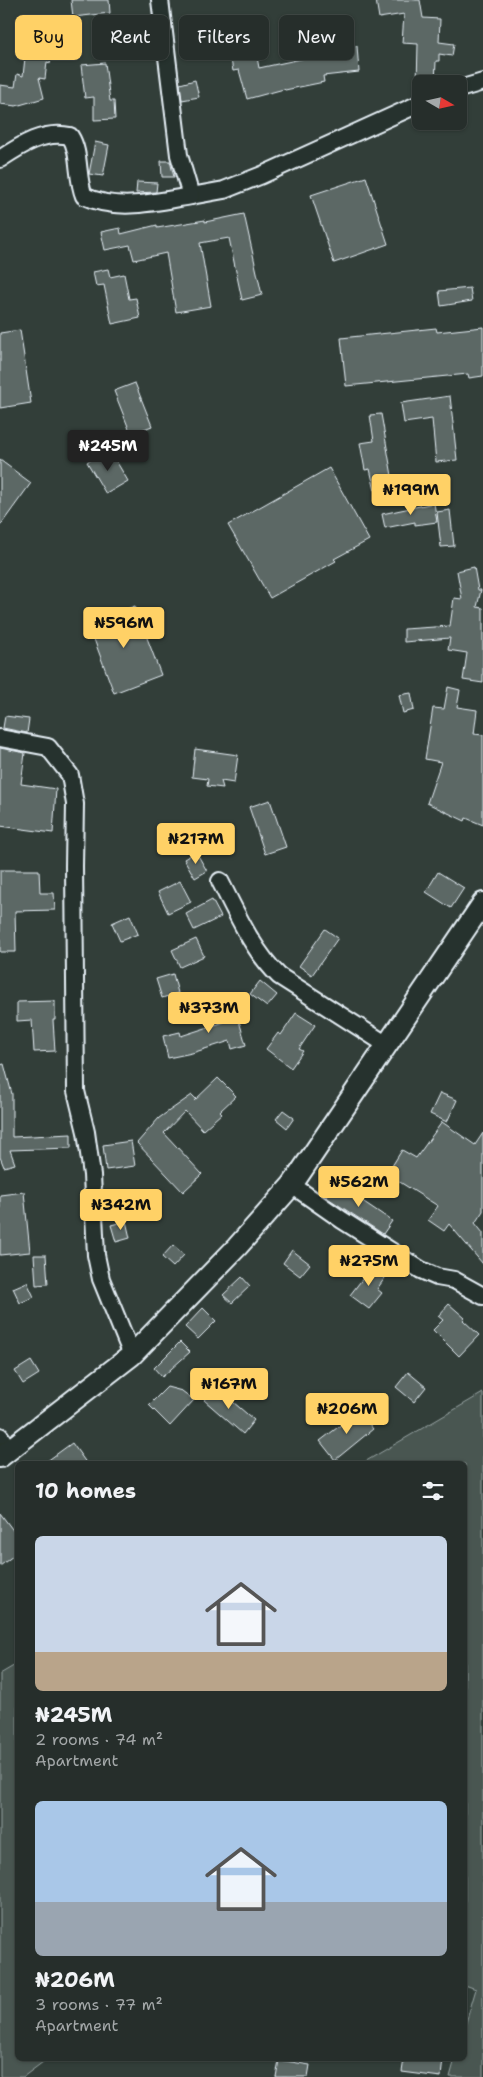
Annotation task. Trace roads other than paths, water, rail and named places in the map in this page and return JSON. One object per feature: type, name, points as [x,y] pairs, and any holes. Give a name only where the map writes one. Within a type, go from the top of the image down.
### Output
[{"type":"street","points":[[160,0],[180,155],[191,196]]},
{"type":"street","points":[[468,86],[483,82]]},
{"type":"street","points":[[0,159],[28,142],[46,135],[61,134],[70,136],[74,143],[80,185],[84,196],[96,202],[141,204],[224,190],[262,176],[412,106]]},
{"type":"street","points":[[0,738],[48,746],[70,775],[76,804],[74,866],[76,1091],[86,1132],[92,1176],[96,1255],[102,1279],[132,1355]]},
{"type":"street","points":[[220,881],[243,926],[268,965],[280,976],[387,1045]]},
{"type":"street","points":[[3,1448],[132,1355],[238,1247],[292,1185],[483,903]]},
{"type":"street","points":[[292,1185],[342,1220],[421,1270],[437,1277],[454,1280],[483,1296]]}]
